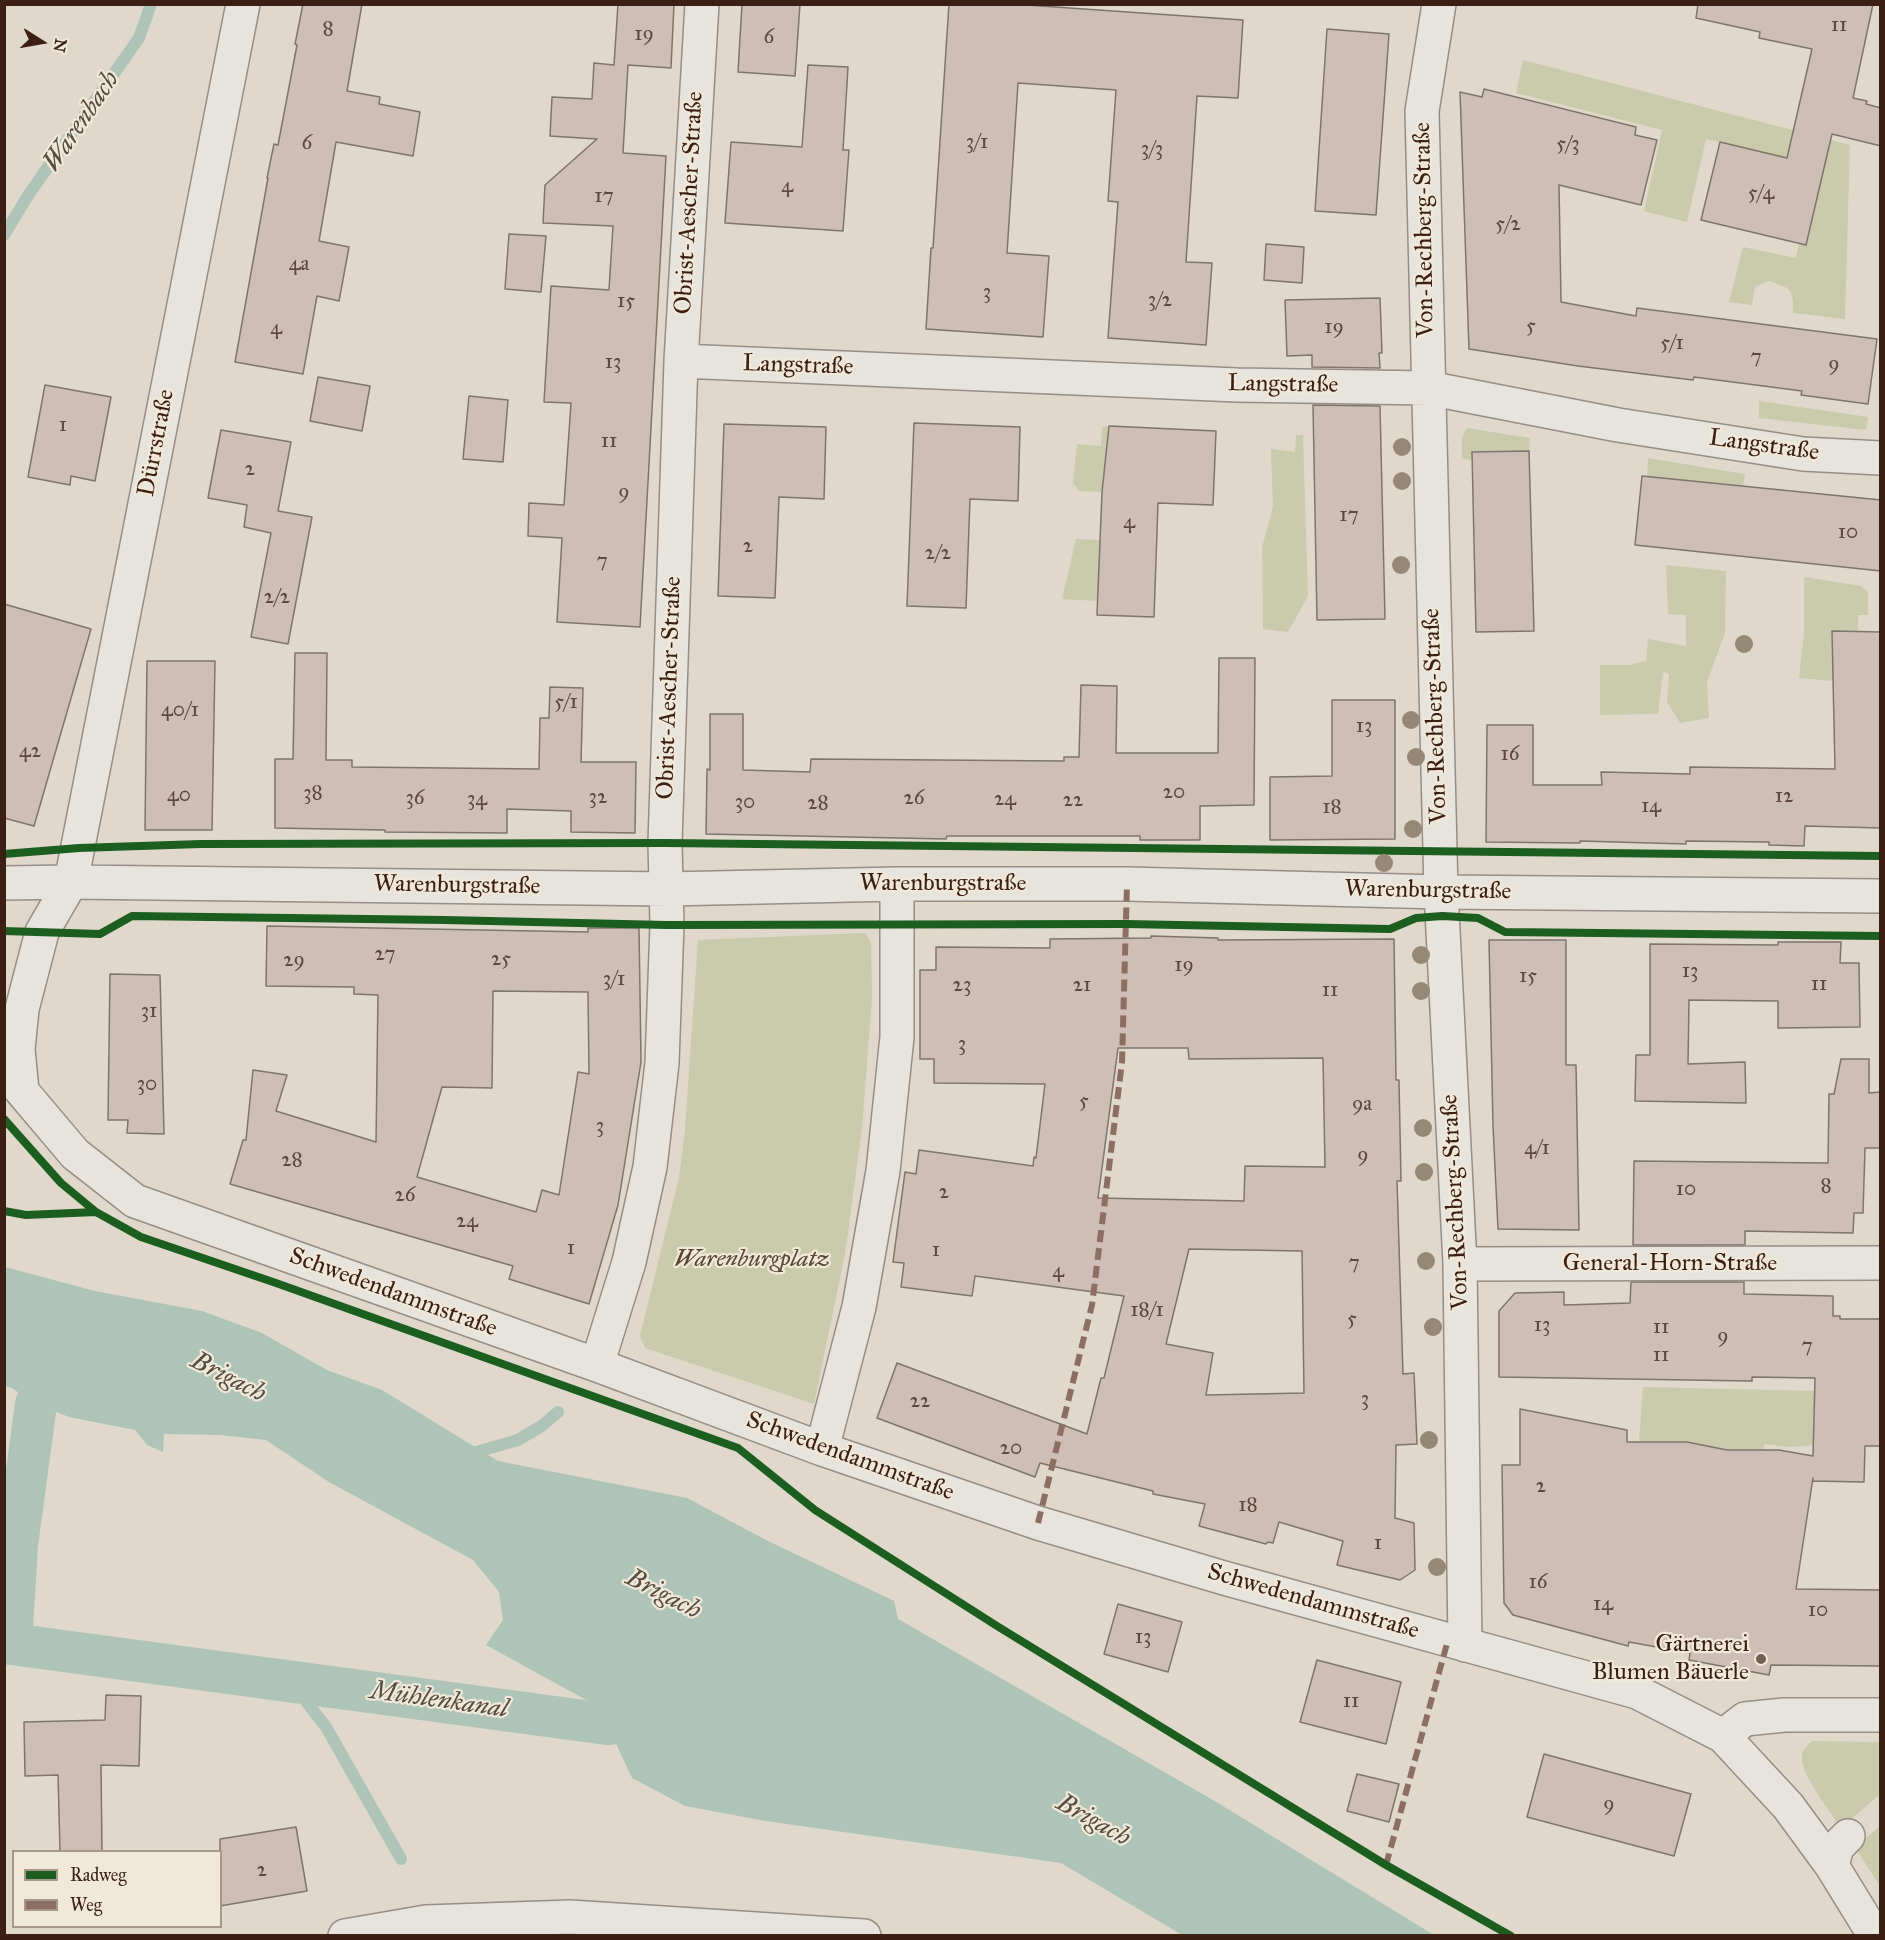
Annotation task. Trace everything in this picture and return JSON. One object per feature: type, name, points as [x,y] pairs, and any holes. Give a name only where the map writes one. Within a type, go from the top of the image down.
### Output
[{"type":"street","name":"Dürrstraße","points":[[71,882],[243,4]]},
{"type":"street","name":"Obrist-Aescher-Straße","points":[[597,1365],[628,1262],[650,1167],[662,1063],[668,889],[665,843],[681,361],[702,4]]},
{"type":"street","name":"Von-Rechberg-Straße","points":[[1439,4],[1422,111],[1441,892],[1460,1264],[1466,1645]]},
{"type":"street","name":"Langstraße","points":[[681,361],[1237,385],[1428,388],[1618,425],[1803,454],[1881,458]]},
{"type":"street","name":"Warenburgstraße","points":[[4,882],[668,889],[897,884],[1127,884],[1441,892],[1881,896]]},
{"type":"street","name":"Schwedendammstraße","points":[[71,882],[42,932],[22,1009],[13,1080],[75,1154],[135,1201],[597,1365],[822,1449],[1038,1523],[1224,1578],[1637,1692],[1723,1736],[1788,1806],[1832,1866],[1875,1935]]},
{"type":"street","points":[[822,1449],[859,1307],[883,1171],[897,1038],[897,884]]},
{"type":"street","name":"General-Horn-Straße","points":[[1460,1264],[1881,1263]]},
{"type":"street","points":[[1723,1736],[1745,1719],[1784,1715],[1881,1715]]},
{"type":"street","points":[[1832,1866],[1837,1847],[1848,1836]]},
{"type":"street","points":[[345,1935],[426,1922],[570,1917],[864,1935]]},
{"type":"green space","points":[[1523,60],[1850,145],[1845,319],[1793,313],[1793,298],[1789,290],[1768,281],[1755,287],[1752,305],[1729,302],[1743,247],[1796,258],[1799,243],[1806,245],[1824,167],[1706,139],[1687,222],[1644,211],[1662,130],[1516,93]]},
{"type":"green space","points":[[1759,401],[1868,417],[1866,430],[1759,418]]},
{"type":"green space","points":[[1109,426],[1102,492],[1079,491],[1073,483],[1077,444],[1101,446],[1102,427]]},
{"type":"green space","points":[[1467,428],[1530,438],[1529,451],[1472,452],[1472,460],[1462,459],[1462,437]]},
{"type":"green space","points":[[1296,435],[1303,435],[1308,596],[1288,632],[1263,629],[1262,547],[1273,507],[1271,449],[1295,452]]},
{"type":"green space","points":[[1648,458],[1745,474],[1743,487],[1647,477]]},
{"type":"green space","points":[[1076,539],[1100,540],[1098,601],[1062,599]]},
{"type":"green space","points":[[1666,565],[1726,571],[1725,633],[1707,682],[1709,718],[1680,723],[1667,702],[1669,674],[1663,672],[1658,714],[1600,715],[1600,665],[1629,665],[1646,661],[1648,639],[1686,646],[1686,615],[1668,614]]},
{"type":"green space","points":[[1804,577],[1861,586],[1868,592],[1868,615],[1858,615],[1858,632],[1832,631],[1834,681],[1799,678],[1804,631]]},
{"type":"green space","name":"Warenburgplatz","points":[[865,933],[871,942],[872,998],[862,1129],[845,1254],[814,1404],[645,1348],[640,1336],[679,1177],[685,1129],[698,940]]},
{"type":"green space","points":[[1643,1387],[1820,1391],[1814,1402],[1813,1445],[1790,1447],[1765,1444],[1762,1450],[1710,1450],[1695,1443],[1639,1442]]},
{"type":"green space","points":[[1812,1741],[1880,1742],[1880,1794],[1841,1828],[1817,1793],[1803,1764],[1803,1752]]},
{"type":"green space","points":[[1880,1826],[1880,1886],[1857,1851],[1858,1845]]},
{"type":"water","name":"Brigach","points":[[5,1267],[95,1291],[202,1311],[262,1333],[327,1370],[382,1390],[498,1461],[687,1498],[768,1541],[894,1601],[898,1619],[1213,1800],[1434,1935],[1182,1935],[1061,1863],[766,1821],[685,1806],[632,1778],[599,1707],[486,1645],[503,1620],[499,1592],[473,1560],[329,1482],[266,1440],[220,1435],[164,1434],[163,1452],[147,1445],[135,1430],[69,1417],[36,1404],[10,1387],[5,1387]]},
{"type":"building","points":[[303,4],[362,4],[347,91],[380,97],[379,104],[420,112],[413,156],[336,142],[319,241],[349,247],[339,301],[317,296],[303,374],[235,362],[267,178],[274,144],[278,145]]},
{"type":"building","points":[[618,4],[674,4],[671,68],[628,65],[623,153],[666,156],[640,627],[557,622],[562,538],[528,536],[529,503],[564,505],[571,403],[544,402],[551,286],[609,290],[613,226],[543,223],[545,185],[597,139],[550,136],[552,97],[592,99],[594,63],[614,65]]},
{"type":"building","points":[[742,4],[800,4],[795,76],[738,72]]},
{"type":"building","points":[[949,4],[1012,4],[1243,20],[1238,98],[1197,96],[1186,262],[1212,263],[1206,345],[1108,338],[1118,202],[1108,201],[1116,90],[1018,83],[1007,253],[1049,256],[1043,337],[926,329]]},
{"type":"building","points":[[1698,4],[1873,4],[1853,98],[1867,101],[1866,104],[1881,108],[1881,146],[1832,134],[1806,245],[1701,220],[1720,142],[1787,158],[1812,49],[1759,38],[1760,32],[1696,18]]},
{"type":"building","points":[[1327,29],[1389,34],[1376,215],[1315,211]]},
{"type":"building","points":[[808,65],[848,67],[843,150],[849,150],[843,231],[725,223],[731,142],[802,147]]},
{"type":"building","points":[[1484,89],[1636,127],[1635,135],[1657,140],[1641,205],[1559,185],[1561,302],[1636,316],[1637,308],[1877,339],[1868,404],[1801,395],[1802,391],[1694,377],[1693,380],[1578,366],[1469,349],[1460,92],[1482,97]]},
{"type":"building","points":[[509,234],[546,236],[541,292],[505,289]]},
{"type":"building","points":[[1266,244],[1304,247],[1302,283],[1264,280]]},
{"type":"building","points":[[1380,298],[1382,353],[1379,353],[1380,368],[1312,367],[1312,355],[1287,356],[1285,300]]},
{"type":"building","points":[[318,377],[370,386],[362,431],[310,421]]},
{"type":"building","points":[[45,385],[111,397],[95,481],[71,476],[70,485],[28,477]]},
{"type":"building","points":[[469,396],[508,400],[503,462],[463,459]]},
{"type":"building","points":[[1313,405],[1380,406],[1385,619],[1317,620]]},
{"type":"building","points":[[914,423],[1020,427],[1018,501],[970,499],[966,608],[907,606]]},
{"type":"building","points":[[724,424],[826,427],[824,499],[779,497],[775,598],[718,596]]},
{"type":"building","points":[[1109,426],[1216,431],[1213,505],[1158,503],[1154,617],[1097,615],[1102,492]]},
{"type":"building","points":[[221,430],[291,442],[278,511],[312,517],[288,644],[251,637],[271,533],[244,527],[247,505],[208,498]]},
{"type":"building","points":[[1529,451],[1534,631],[1476,632],[1472,452]]},
{"type":"building","points":[[1642,476],[1881,500],[1881,571],[1635,545]]},
{"type":"building","points":[[4,604],[91,629],[34,826],[4,818]]},
{"type":"building","points":[[1832,631],[1881,632],[1881,828],[1805,826],[1804,846],[1769,845],[1769,842],[1686,841],[1686,844],[1580,841],[1580,843],[1486,842],[1487,725],[1533,725],[1533,785],[1602,785],[1601,772],[1690,774],[1690,767],[1835,769]]},
{"type":"building","points":[[295,653],[327,653],[326,760],[352,760],[352,767],[539,769],[540,718],[549,718],[550,687],[583,688],[581,762],[636,762],[635,833],[571,832],[571,811],[507,809],[507,833],[275,828],[275,759],[293,759]]},
{"type":"building","points":[[1219,658],[1255,658],[1254,805],[1200,806],[1200,840],[1140,840],[1140,836],[947,836],[946,839],[706,834],[707,769],[710,770],[710,714],[743,714],[743,770],[810,772],[811,759],[1064,761],[1064,757],[1079,757],[1081,685],[1117,686],[1116,753],[1218,753]]},
{"type":"building","points":[[147,661],[215,661],[212,830],[145,830]]},
{"type":"building","points":[[1332,700],[1395,700],[1395,839],[1270,840],[1270,777],[1332,776]]},
{"type":"building","points":[[267,926],[588,932],[588,928],[639,928],[641,1062],[618,1205],[589,1304],[509,1279],[513,1266],[230,1184],[243,1140],[246,1140],[253,1070],[287,1075],[276,1111],[376,1142],[378,995],[354,994],[354,987],[266,986]],"holes":[[[493,991],[588,992],[589,1074],[578,1072],[559,1195],[542,1190],[536,1212],[417,1177],[442,1087],[492,1088]]]},
{"type":"building","points":[[1151,936],[1218,938],[1218,940],[1394,939],[1396,1080],[1399,1080],[1401,1181],[1397,1181],[1403,1374],[1414,1373],[1417,1444],[1396,1445],[1395,1518],[1414,1523],[1415,1570],[1400,1580],[1337,1565],[1343,1541],[1279,1522],[1273,1543],[1266,1544],[1199,1526],[1205,1504],[1153,1494],[1153,1491],[1040,1463],[1035,1477],[877,1418],[897,1363],[1087,1434],[1101,1378],[1104,1378],[1124,1296],[975,1276],[972,1296],[901,1287],[904,1263],[893,1262],[905,1172],[916,1174],[919,1150],[1033,1166],[1034,1157],[1036,1158],[1045,1084],[934,1083],[934,1059],[920,1059],[920,970],[936,970],[936,947],[1050,948],[1050,939],[1151,938]],"holes":[[[1118,1048],[1188,1048],[1189,1059],[1323,1058],[1325,1167],[1245,1166],[1244,1201],[1098,1198]],[[1189,1249],[1302,1251],[1304,1393],[1206,1395],[1213,1353],[1166,1344]]]},
{"type":"building","points":[[1489,940],[1566,940],[1566,1065],[1576,1065],[1579,1230],[1498,1229]]},
{"type":"building","points":[[1778,942],[1841,942],[1840,963],[1859,963],[1860,1027],[1778,1028],[1778,1001],[1689,1000],[1688,1064],[1745,1062],[1746,1103],[1635,1101],[1636,1055],[1650,1055],[1650,944],[1778,945]]},
{"type":"building","points":[[110,974],[160,975],[164,1134],[127,1133],[128,1120],[108,1120]]},
{"type":"building","points":[[1841,1059],[1869,1059],[1869,1093],[1881,1092],[1881,1148],[1865,1148],[1863,1213],[1854,1213],[1853,1233],[1745,1231],[1745,1245],[1633,1245],[1634,1161],[1828,1163],[1829,1094],[1834,1094]]},
{"type":"building","points":[[1631,1282],[1744,1282],[1744,1294],[1833,1296],[1833,1316],[1840,1316],[1840,1319],[1881,1319],[1881,1446],[1865,1446],[1864,1482],[1813,1481],[1813,1478],[1796,1589],[1881,1590],[1881,1666],[1771,1665],[1769,1675],[1689,1660],[1690,1653],[1629,1642],[1628,1646],[1513,1615],[1504,1603],[1502,1465],[1520,1465],[1520,1409],[1627,1430],[1627,1442],[1687,1442],[1727,1450],[1779,1450],[1813,1456],[1815,1378],[1752,1377],[1752,1381],[1499,1377],[1499,1311],[1515,1293],[1564,1292],[1564,1305],[1630,1303]]},
{"type":"building","points":[[1118,1604],[1182,1622],[1168,1672],[1104,1654]]},
{"type":"building","points":[[1317,1660],[1401,1682],[1386,1744],[1300,1722]]},
{"type":"building","points":[[106,1695],[141,1696],[139,1766],[101,1765],[102,1850],[60,1850],[58,1775],[25,1776],[24,1722],[105,1720]]},
{"type":"building","points":[[1544,1754],[1691,1794],[1674,1856],[1527,1817]]},
{"type":"building","points":[[1357,1774],[1399,1784],[1389,1822],[1347,1811]]},
{"type":"building","points":[[296,1827],[307,1891],[222,1906],[220,1839]]},
{"type":"waterway","name":"Warenbach","points":[[4,235],[29,194],[139,38],[151,4]]},
{"type":"waterway","name":"Mühlenkanal","points":[[11,1644],[17,1545],[36,1404]]},
{"type":"waterway","points":[[466,1455],[518,1440],[543,1425],[558,1412]]},
{"type":"waterway","name":"Mühlenkanal","points":[[4,1643],[607,1724],[664,1718]]},
{"type":"waterway","points":[[291,1682],[326,1727],[401,1859]]},
{"type":"marked path","points":[[1038,1523],[1092,1305],[1122,1062],[1127,884]]},
{"type":"marked path","points":[[1386,1865],[1448,1640]]},
{"type":"cycle path","points":[[4,854],[79,848],[201,844],[665,843],[1880,856]]},
{"type":"cycle path","points":[[4,931],[100,934],[132,916],[667,925],[1126,924],[1390,929],[1416,918],[1442,916],[1478,918],[1505,932],[1880,936]]},
{"type":"cycle path","points":[[4,1119],[61,1183],[96,1212],[141,1237],[738,1448],[815,1510],[997,1626],[1386,1865],[1511,1936]]},
{"type":"cycle path","points":[[4,1211],[26,1215],[96,1212]]},
{"type":"place","name":"Gärtnerei Blumen Bäuerle","points":[[1761,1659]]}]
